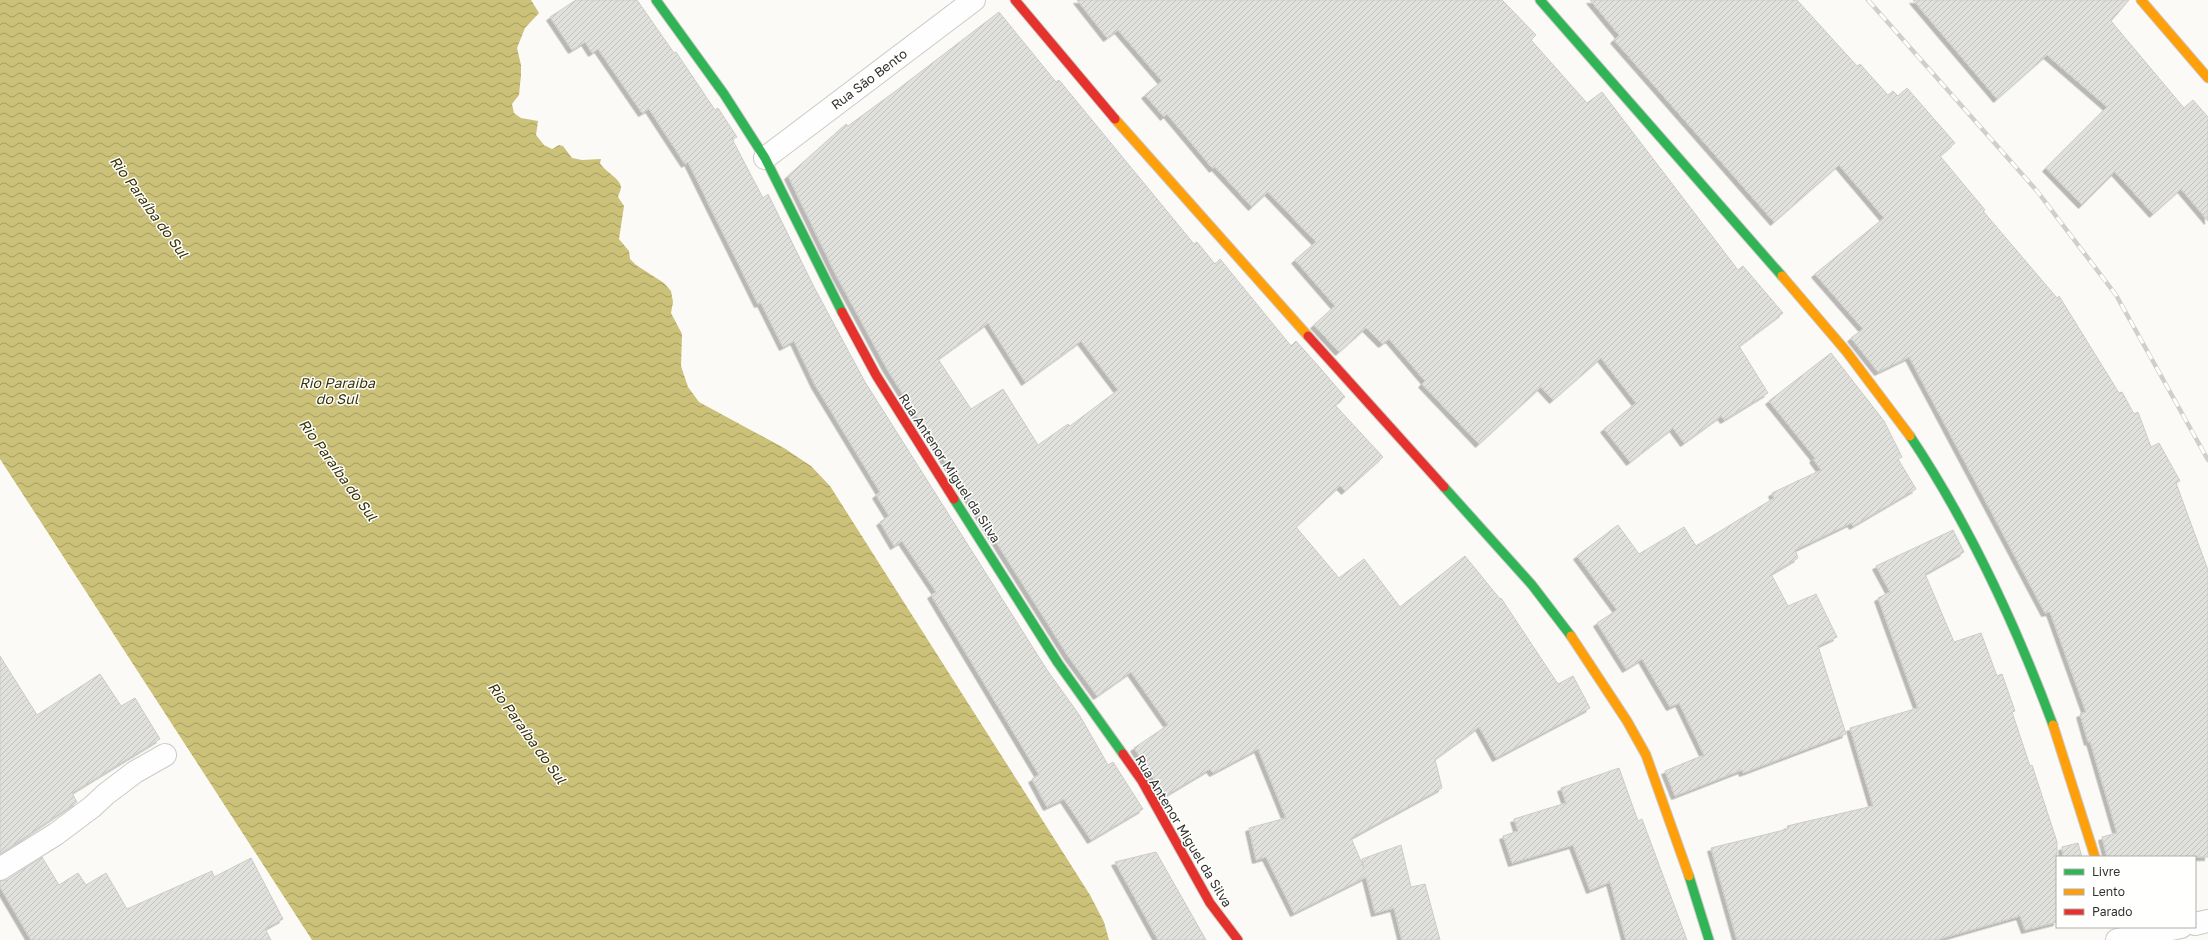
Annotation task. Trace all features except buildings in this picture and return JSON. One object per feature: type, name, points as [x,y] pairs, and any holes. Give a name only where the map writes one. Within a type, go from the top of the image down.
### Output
[{"type":"street","name":"Rua Antenor Miguel da Silva","points":[[656,0],[724,94],[765,158],[825,281],[876,375],[1058,663],[1142,781],[1206,896],[1238,940]]},
{"type":"street","name":"Rua São Bento","points":[[765,158],[974,0]]},
{"type":"street","points":[[1015,0],[1167,179],[1532,586],[1566,629],[1627,721],[1646,755],[1674,830],[1709,940]]},
{"type":"street","points":[[1540,0],[1795,290],[1850,356],[1912,439],[1959,514],[1995,586],[2025,652],[2055,728],[2095,856]]},
{"type":"street","points":[[2142,0],[2208,78]]},
{"type":"street","points":[[0,869],[56,834],[92,808],[126,779],[165,755]]},
{"type":"street","points":[[2196,924],[2208,921]]},
{"type":"street","points":[[2112,928],[2116,940],[2176,928]]},
{"type":"water","name":"Rio Paraiba do Sul","points":[[0,0],[531,0],[539,13],[525,28],[517,48],[521,65],[521,75],[519,95],[512,104],[514,113],[521,118],[538,121],[536,135],[544,145],[552,149],[559,145],[563,146],[572,158],[582,160],[601,159],[600,163],[602,166],[618,181],[621,189],[618,197],[624,206],[619,239],[629,251],[630,259],[636,265],[664,283],[671,291],[673,302],[671,313],[682,334],[681,366],[688,387],[699,402],[784,448],[811,466],[830,486],[1090,895],[1104,922],[1109,940],[312,940],[0,459]]},
{"type":"railway","points":[[1868,0],[2037,191],[2116,295],[2208,460]]},
{"type":"traffic: fast","points":[[656,0],[724,94],[765,158],[842,312]]},
{"type":"traffic: fast","points":[[1540,0],[1782,276]]},
{"type":"traffic: fast","points":[[1910,436],[1932,470],[1972,540],[1990,576],[2023,649],[2053,725]]},
{"type":"traffic: fast","points":[[1444,487],[1532,585],[1571,636]]},
{"type":"traffic: fast","points":[[954,499],[1058,663],[1123,754]]},
{"type":"traffic: fast","points":[[1689,876],[1709,940]]},
{"type":"traffic: slow","points":[[2141,0],[2208,78]]},
{"type":"traffic: slow","points":[[1115,119],[1308,336]]},
{"type":"traffic: slow","points":[[1782,276],[1846,351],[1910,436]]},
{"type":"traffic: slow","points":[[1571,636],[1627,721],[1646,755],[1689,876]]},
{"type":"traffic: slow","points":[[2053,725],[2095,856]]},
{"type":"traffic: jam","points":[[1015,0],[1115,119]]},
{"type":"traffic: jam","points":[[842,312],[876,375],[954,499]]},
{"type":"traffic: jam","points":[[1308,336],[1444,487]]},
{"type":"traffic: jam","points":[[1123,754],[1142,781],[1210,903],[1238,940]]},
{"type":"water label","name":"Rio Paraíba do Sul","points":[[149,207]]},
{"type":"water label","name":"Rio Paraíba do Sul","points":[[338,470]]},
{"type":"water label","name":"Rio Paraíba do Sul","points":[[527,733]]}]
